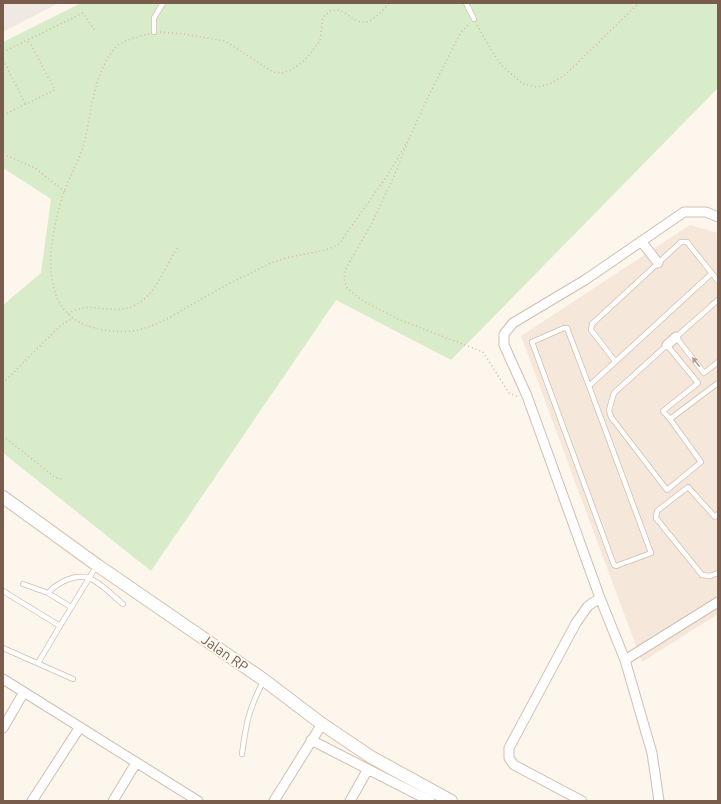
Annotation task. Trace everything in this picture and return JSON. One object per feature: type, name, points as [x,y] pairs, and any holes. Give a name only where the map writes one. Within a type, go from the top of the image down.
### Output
[{"type":"street","points":[[659,801],[652,753],[625,660],[600,598],[527,396],[504,345],[504,334],[513,324],[584,280],[684,212],[706,212],[718,217]]},
{"type":"street","points":[[641,241],[658,263]]},
{"type":"street","points":[[667,345],[676,337]]},
{"type":"street","name":"Jalan RP","points":[[3,497],[97,565],[264,680],[322,724],[371,757],[451,801]]},
{"type":"street","points":[[582,801],[514,765],[509,758],[508,748],[576,623],[588,606],[600,598]]},
{"type":"street","points":[[625,660],[718,602]]},
{"type":"street","points":[[3,679],[194,800]]},
{"type":"street","points":[[3,728],[24,692]]},
{"type":"street","points":[[274,801],[322,724]]},
{"type":"street","points":[[32,801],[80,727]]},
{"type":"street","points":[[311,740],[430,801]]},
{"type":"street","points":[[113,801],[136,763]]},
{"type":"street","points":[[350,801],[368,770]]},
{"type":"lane","points":[[154,32],[154,18],[163,3]]},
{"type":"lane","points":[[466,3],[474,19]]},
{"type":"lane","points":[[615,361],[590,327],[684,240],[718,281]]},
{"type":"lane","points":[[589,386],[711,274]]},
{"type":"lane","points":[[718,300],[676,337],[704,373],[718,362]]},
{"type":"lane","points":[[566,328],[589,386],[651,553],[616,566],[614,565],[532,342],[566,328]]},
{"type":"lane","points":[[667,345],[698,383],[663,411],[701,462],[667,490],[611,417],[610,410],[614,393],[667,345]]},
{"type":"lane","points":[[670,419],[718,383]]},
{"type":"lane","points":[[718,514],[715,517],[688,487],[657,511],[656,514],[661,524],[702,575],[710,576],[718,573]]},
{"type":"lane","points":[[38,663],[97,565]]},
{"type":"lane","points":[[48,593],[54,586],[73,578],[90,578],[123,604]]},
{"type":"lane","points":[[23,584],[48,593],[71,607]]},
{"type":"lane","points":[[3,591],[60,626]]},
{"type":"lane","points":[[3,648],[74,679]]},
{"type":"lane","points":[[242,754],[246,723],[251,704],[264,680]]},
{"type":"path","points":[[389,3],[377,16],[367,22],[359,22],[339,10],[330,11],[323,17],[320,41],[305,60],[291,70],[282,73],[273,72],[225,41],[184,34],[154,32],[116,47],[103,67],[94,93],[82,149],[64,192],[54,226],[50,277],[57,297],[68,314],[81,324],[100,330],[121,332],[145,328],[164,320],[249,273],[282,259],[327,251],[339,244],[389,173],[407,142]]},
{"type":"path","points":[[527,396],[517,397],[509,393],[484,352],[398,319],[363,301],[347,288],[344,279],[346,268],[372,223],[395,174],[407,142],[461,32],[474,19],[492,53],[502,66],[524,84],[537,87],[550,84],[566,74],[639,3]]},
{"type":"path","points":[[3,52],[83,13],[96,32]]},
{"type":"path","points":[[3,115],[55,90],[31,45],[26,40]]},
{"type":"path","points":[[3,60],[26,105]]},
{"type":"path","points":[[3,154],[35,168],[64,192]]},
{"type":"path","points":[[68,314],[77,308],[89,307],[114,311],[127,309],[140,302],[156,287],[170,257],[179,246]]},
{"type":"path","points":[[3,383],[61,325],[73,318]]},
{"type":"path","points":[[3,436],[56,478],[63,479]]},
{"type":"shaded area","points":[[3,3],[59,3],[3,32]]},
{"type":"shaded area","points":[[690,225],[718,233],[718,614],[642,662],[521,336]]},
{"type":"green space","points":[[81,3],[718,3],[718,88],[451,360],[336,300],[151,571],[3,453],[3,305],[41,273],[51,199],[3,168],[3,42]]}]
